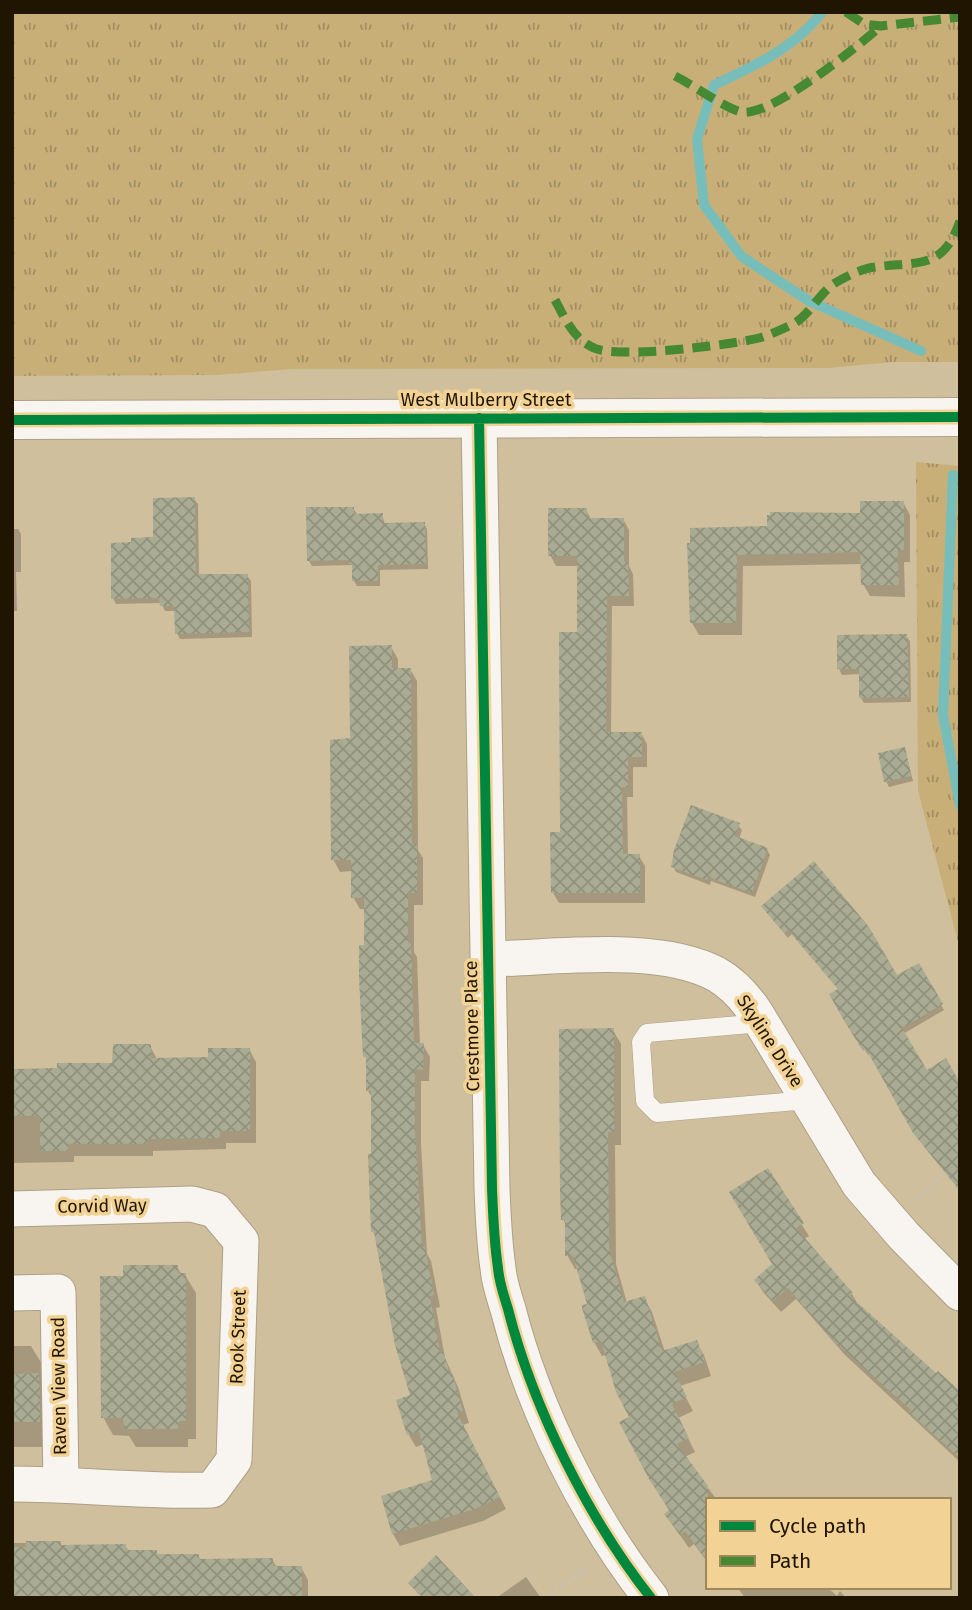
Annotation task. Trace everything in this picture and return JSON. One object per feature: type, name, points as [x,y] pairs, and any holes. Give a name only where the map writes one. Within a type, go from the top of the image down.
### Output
[{"type":"main road","name":"West Mulberry Street","points":[[12,420],[960,418]]},
{"type":"street","name":"Crestmore Place","points":[[479,418],[492,1188],[498,1270],[518,1350],[549,1428],[599,1519],[632,1573],[651,1598]]},
{"type":"street","name":"Skyline Drive","points":[[489,959],[621,955],[679,961],[716,974],[741,992],[859,1184],[904,1236],[960,1293]]},
{"type":"street","name":"Corvid Way","points":[[12,1209],[191,1204]]},
{"type":"street","name":"Rook Street","points":[[61,1484],[169,1491],[212,1490],[234,1460],[241,1241],[215,1210],[191,1204]]},
{"type":"street","name":"Raven View Road","points":[[12,1293],[58,1292],[61,1484]]},
{"type":"street","points":[[12,1484],[61,1484]]},
{"type":"lane","points":[[762,1023],[647,1033],[641,1042],[645,1101],[657,1114],[808,1100]]},
{"type":"path","points":[[915,1200],[946,1173]]},
{"type":"path","points":[[544,1598],[587,1568]]},
{"type":"green space","points":[[12,12],[960,12],[960,362],[893,362],[829,368],[292,369],[217,375],[12,376]]},
{"type":"green space","points":[[916,462],[960,466],[960,949],[918,791]]},
{"type":"building","points":[[195,497],[196,574],[248,574],[249,632],[175,634],[174,606],[160,606],[159,598],[111,599],[111,543],[131,542],[131,538],[153,537],[153,498]]},
{"type":"building","points":[[860,501],[904,501],[904,550],[898,550],[899,585],[861,585],[860,552],[737,555],[736,623],[690,623],[687,543],[690,543],[690,528],[767,526],[767,515],[770,515],[770,512],[860,513]]},
{"type":"building","points":[[306,507],[354,507],[354,514],[383,513],[383,523],[425,522],[426,564],[378,565],[378,581],[352,581],[352,564],[349,564],[349,560],[307,561]]},
{"type":"building","points":[[548,508],[587,508],[587,518],[624,518],[624,562],[628,562],[629,596],[607,596],[606,732],[642,732],[642,757],[628,757],[628,787],[622,787],[623,854],[640,854],[640,893],[551,893],[550,832],[560,832],[559,632],[577,632],[577,556],[548,556]]},
{"type":"building","points":[[907,634],[909,697],[859,698],[859,669],[837,669],[837,635]]},
{"type":"building","points":[[392,645],[392,668],[411,668],[412,844],[417,844],[417,893],[408,893],[408,943],[411,943],[414,1043],[424,1043],[423,1070],[415,1069],[415,1130],[422,1247],[425,1247],[434,1295],[430,1296],[440,1352],[443,1351],[450,1374],[452,1373],[463,1411],[457,1413],[500,1497],[475,1509],[392,1534],[381,1496],[432,1480],[419,1431],[407,1435],[396,1400],[410,1395],[395,1345],[374,1232],[371,1232],[368,1154],[371,1154],[371,1091],[366,1091],[366,1057],[363,1057],[359,978],[359,945],[364,945],[364,898],[351,898],[351,860],[331,860],[330,740],[350,738],[349,646]]},
{"type":"building","points":[[905,747],[911,776],[884,782],[878,753]]},
{"type":"building","points":[[691,805],[740,823],[735,836],[768,848],[752,893],[671,867],[674,850]]},
{"type":"building","points":[[814,861],[869,927],[897,975],[919,963],[943,1004],[902,1028],[927,1070],[946,1058],[960,1083],[960,1191],[913,1133],[866,1049],[863,1051],[843,1019],[829,994],[838,989],[788,930],[784,933],[761,906]]},
{"type":"building","points":[[614,1028],[614,1132],[608,1132],[609,1249],[624,1302],[645,1296],[662,1351],[697,1340],[705,1362],[674,1372],[687,1397],[672,1404],[689,1438],[677,1444],[708,1486],[706,1559],[685,1531],[680,1535],[664,1514],[669,1510],[619,1422],[629,1417],[616,1392],[601,1341],[593,1343],[582,1308],[582,1305],[587,1304],[573,1256],[565,1256],[565,1220],[561,1220],[560,1195],[559,1029]]},
{"type":"building","points":[[113,1044],[151,1044],[151,1058],[208,1057],[208,1048],[250,1048],[250,1131],[220,1131],[220,1138],[147,1139],[147,1144],[68,1144],[68,1151],[40,1151],[40,1116],[12,1116],[12,1069],[57,1068],[57,1063],[112,1063]]},
{"type":"building","points":[[768,1168],[804,1223],[796,1228],[853,1293],[850,1296],[960,1391],[960,1458],[836,1343],[788,1288],[773,1301],[754,1280],[772,1264],[729,1192]]},
{"type":"building","points":[[123,1265],[178,1265],[178,1273],[186,1273],[186,1421],[179,1421],[178,1429],[124,1429],[123,1418],[101,1418],[100,1276],[123,1276]]},
{"type":"building","points":[[39,1373],[40,1422],[12,1422],[12,1374]]},
{"type":"building","points":[[26,1541],[61,1541],[61,1545],[126,1544],[127,1550],[157,1550],[157,1554],[199,1554],[199,1559],[273,1558],[273,1566],[302,1566],[302,1598],[12,1598],[12,1547],[26,1547]]},
{"type":"building","points":[[436,1555],[476,1598],[423,1598],[408,1583]]},
{"type":"waterway","points":[[822,12],[787,46],[714,85],[697,139],[704,205],[741,256],[809,301],[921,351]]},
{"type":"waterway","points":[[953,475],[943,715],[960,805]]},
{"type":"marked path","points":[[846,12],[864,24],[881,26],[960,17]]},
{"type":"marked path","points":[[675,76],[734,110],[754,111],[772,104],[813,79],[881,26]]},
{"type":"marked path","points":[[555,300],[580,339],[594,348],[607,351],[649,352],[745,341],[793,324],[829,287],[854,273],[870,268],[916,263],[937,256],[953,237],[960,221]]},
{"type":"cycle path","points":[[12,420],[960,417]]},
{"type":"cycle path","points":[[479,418],[492,1188],[499,1273],[532,1385],[565,1461],[606,1533],[651,1598]]}]
